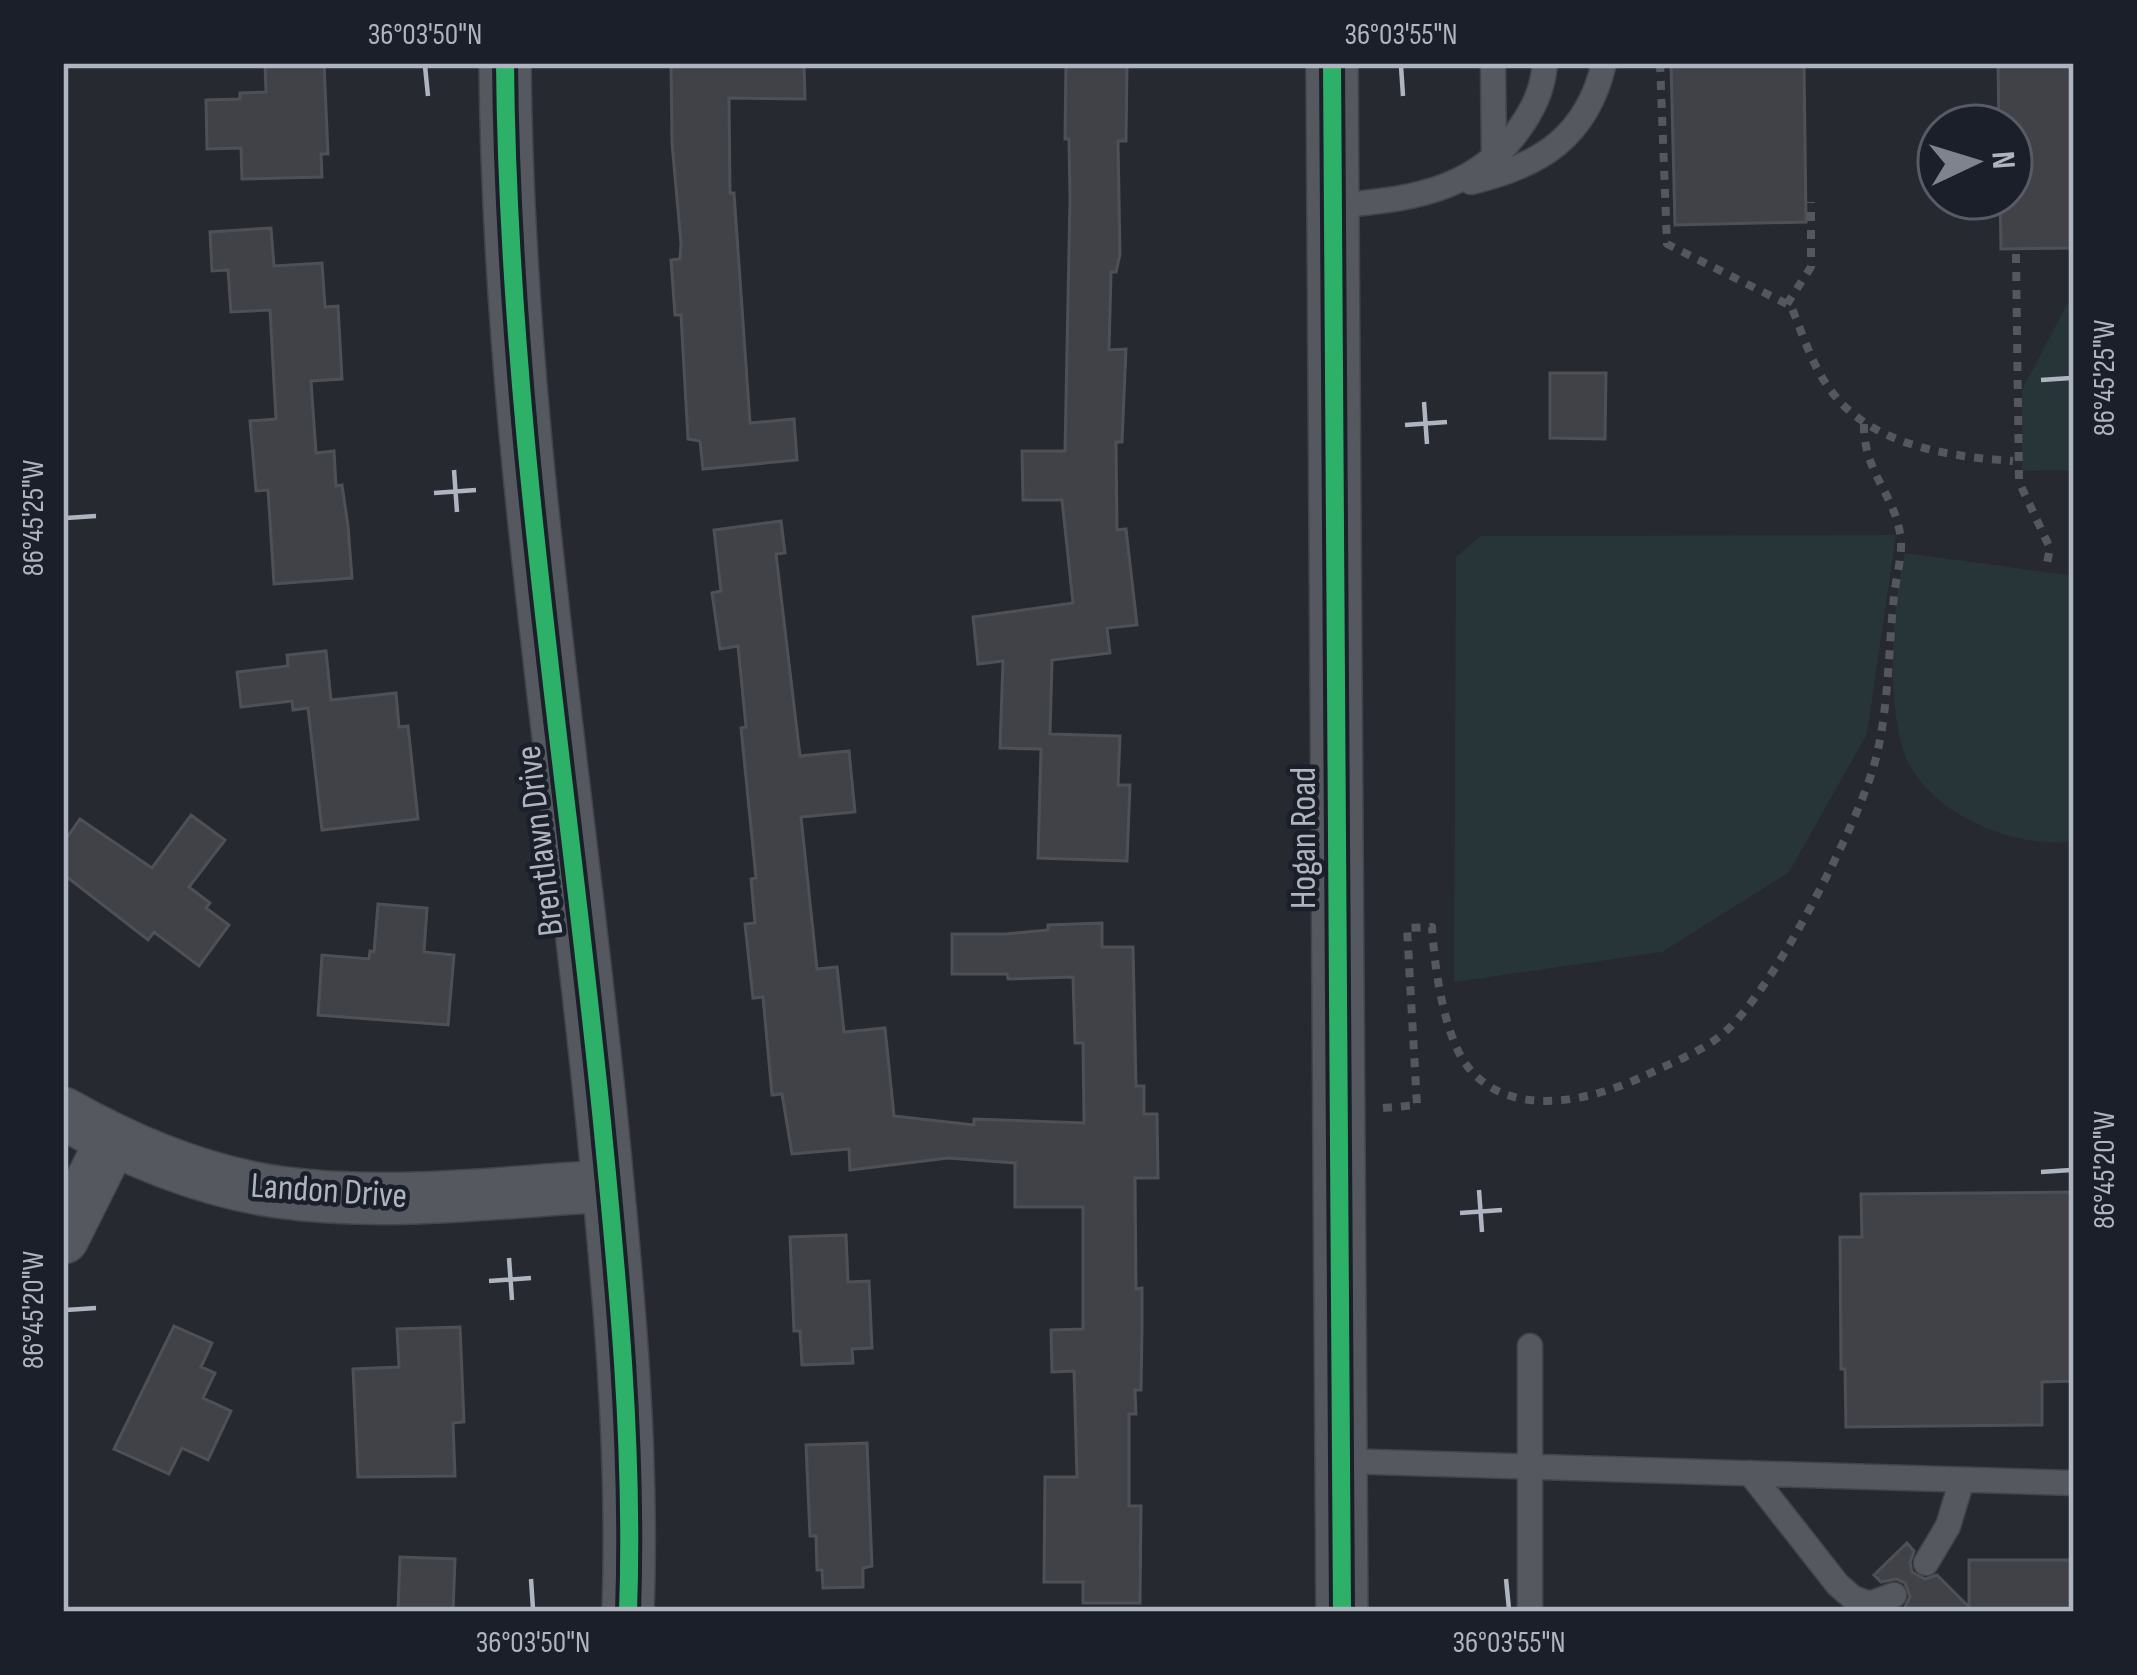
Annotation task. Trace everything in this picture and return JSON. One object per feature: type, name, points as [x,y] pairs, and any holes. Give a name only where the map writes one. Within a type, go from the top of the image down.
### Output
[{"type":"street","name":"Brentlawn Drive","points":[[505,63],[512,254],[545,626],[608,1186],[630,1471],[628,1612]]},
{"type":"street","name":"Hogan Road","points":[[1332,63],[1342,1612]]},
{"type":"street","name":"Landon Drive","points":[[63,1113],[152,1158],[235,1183],[314,1195],[417,1196],[608,1186]]},
{"type":"street","points":[[63,1238],[112,1140]]},
{"type":"lane","points":[[1492,63],[1494,160]]},
{"type":"lane","points":[[1428,193],[1494,160],[1537,100],[1545,63]]},
{"type":"lane","points":[[1333,206],[1428,193],[1502,176],[1542,158],[1576,124],[1604,63]]},
{"type":"lane","points":[[1530,1346],[1530,1612]]},
{"type":"lane","points":[[1340,1461],[2074,1483]]},
{"type":"lane","points":[[1750,1473],[1844,1592],[1870,1604],[1894,1595]]},
{"type":"lane","points":[[1926,1563],[1948,1526],[1962,1480]]},
{"type":"path","points":[[1660,63],[1667,244],[1787,304],[1833,394],[1864,422],[1961,458],[2013,461]]},
{"type":"path","points":[[1787,304],[1811,267],[1811,202]]},
{"type":"path","points":[[2016,254],[2019,482],[2050,548],[2046,568]]},
{"type":"path","points":[[1374,1109],[1417,1105],[1407,928],[1432,927],[1434,962],[1454,1039],[1474,1074],[1495,1088],[1540,1101],[1568,1102],[1611,1092],[1709,1045],[1729,1029],[1763,985],[1836,854],[1866,788],[1877,747],[1901,538],[1863,445],[1864,422]]},
{"type":"shaded area","points":[[2074,299],[2074,470],[2022,471],[2022,390]]},
{"type":"shaded area","points":[[1896,535],[1867,734],[1789,872],[1662,952],[1454,982],[1456,557],[1480,536]]},
{"type":"shaded area","points":[[1905,553],[2074,576],[2074,841],[2024,839],[1972,821],[1927,789],[1912,769],[1897,724],[1893,675],[1894,624]]},
{"type":"building","points":[[265,63],[324,63],[328,154],[321,154],[322,177],[242,179],[241,148],[207,149],[206,100],[266,92]]},
{"type":"building","points":[[671,63],[804,63],[805,99],[729,98],[730,193],[734,193],[750,423],[794,419],[797,460],[703,469],[700,441],[688,439],[681,315],[675,315],[671,260],[680,259],[681,243]]},
{"type":"building","points":[[1066,63],[1127,63],[1126,141],[1118,141],[1120,254],[1116,272],[1111,272],[1109,350],[1126,349],[1122,442],[1116,442],[1117,530],[1126,529],[1137,625],[1107,628],[1110,653],[1052,660],[1050,734],[1120,736],[1118,785],[1130,785],[1127,861],[1038,858],[1041,749],[1000,748],[1003,661],[978,664],[973,617],[1073,603],[1062,500],[1023,500],[1022,451],[1065,451],[1070,199]]},
{"type":"building","points":[[1671,63],[1804,63],[1806,222],[1675,225]]},
{"type":"building","points":[[1998,63],[2074,63],[2074,248],[2001,249],[2000,222],[2035,222],[2035,102],[1999,102]]},
{"type":"building","points":[[271,228],[274,266],[322,263],[325,307],[338,306],[342,379],[311,381],[316,453],[334,451],[352,578],[274,584],[268,490],[256,491],[250,421],[276,419],[270,310],[231,312],[228,270],[212,271],[210,232]]},
{"type":"building","points":[[1550,373],[1606,373],[1605,439],[1550,438]]},
{"type":"building","points":[[781,521],[785,553],[776,554],[800,756],[849,751],[855,812],[801,817],[817,969],[837,967],[844,1032],[885,1028],[894,1116],[974,1125],[974,1119],[1084,1123],[1083,1043],[1075,1043],[1073,977],[1008,979],[1007,974],[952,974],[952,934],[1006,934],[1048,930],[1048,925],[1102,923],[1102,947],[1133,947],[1136,1086],[1144,1086],[1144,1114],[1157,1114],[1158,1178],[1135,1178],[1136,1289],[1142,1288],[1141,1390],[1135,1390],[1136,1414],[1129,1414],[1129,1506],[1141,1506],[1140,1603],[1083,1603],[1083,1582],[1044,1582],[1045,1477],[1077,1477],[1074,1371],[1052,1372],[1051,1330],[1083,1329],[1083,1207],[1015,1207],[1015,1163],[948,1158],[850,1170],[849,1149],[792,1154],[782,1094],[772,1095],[763,997],[753,998],[745,924],[755,923],[751,879],[756,878],[738,646],[720,649],[712,593],[721,591],[714,530]]},
{"type":"building","points":[[326,651],[331,700],[396,693],[399,727],[408,726],[418,819],[322,830],[308,708],[293,710],[292,701],[241,707],[237,672],[288,666],[287,655]]},
{"type":"building","points":[[191,815],[225,840],[189,887],[229,925],[199,966],[154,932],[148,940],[63,874],[63,843],[80,819],[152,868]]},
{"type":"building","points":[[378,904],[427,908],[424,952],[454,955],[448,1025],[318,1015],[322,955],[369,959],[370,951],[374,952]]},
{"type":"building","points":[[2074,1192],[2074,1381],[2042,1382],[2042,1425],[1846,1427],[1840,1237],[1862,1237],[1861,1194]]},
{"type":"building","points":[[846,1235],[848,1282],[869,1281],[872,1348],[852,1349],[853,1363],[802,1365],[800,1331],[794,1331],[790,1237]]},
{"type":"building","points":[[174,1326],[212,1343],[201,1367],[215,1373],[203,1398],[231,1411],[208,1460],[182,1448],[169,1474],[114,1449]]},
{"type":"building","points":[[460,1327],[464,1422],[453,1423],[455,1476],[358,1477],[353,1369],[399,1367],[397,1329]]},
{"type":"building","points":[[867,1443],[872,1566],[863,1568],[863,1587],[823,1588],[816,1536],[810,1536],[806,1445]]},
{"type":"building","points":[[1907,1543],[1914,1551],[1912,1572],[1925,1579],[1937,1575],[1969,1607],[1969,1560],[2074,1560],[2074,1612],[1911,1612],[1905,1607],[1910,1597],[1905,1583],[1896,1579],[1881,1582],[1874,1575]]},
{"type":"building","points":[[400,1557],[455,1559],[453,1612],[398,1612]]},
{"type":"cycle path","points":[[505,63],[516,329],[528,461],[619,1305],[629,1489],[628,1612]]},
{"type":"cycle path","points":[[1332,63],[1342,1612]]}]
